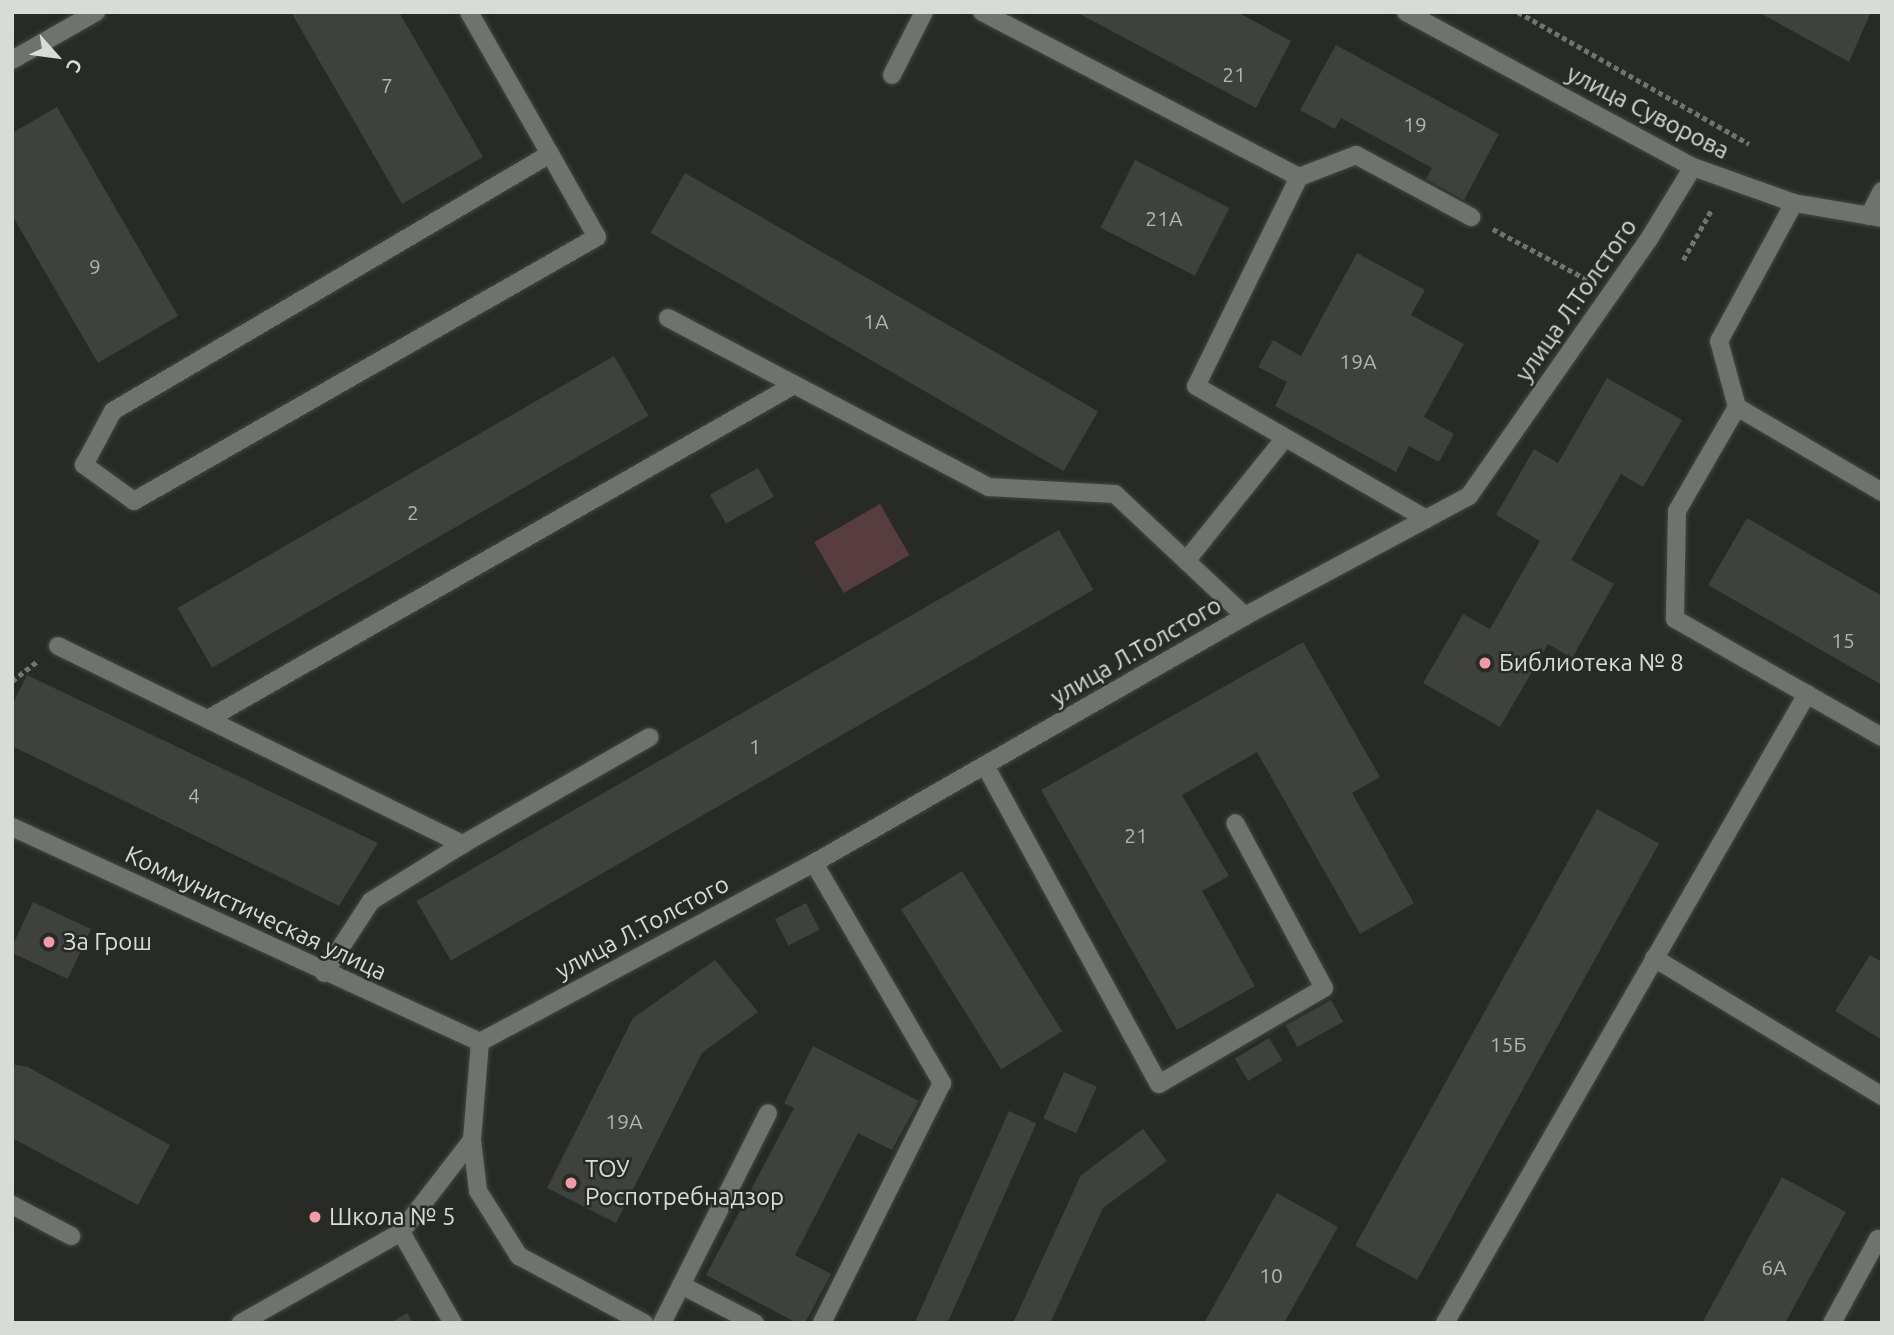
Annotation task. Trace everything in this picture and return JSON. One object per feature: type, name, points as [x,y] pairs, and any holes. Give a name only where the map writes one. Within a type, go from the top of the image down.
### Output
[{"type":"street","points":[[12,60],[96,12]]},
{"type":"street","points":[[469,12],[550,153],[597,237],[134,501],[84,465],[113,411],[550,153]]},
{"type":"street","points":[[892,75],[924,12]]},
{"type":"street","points":[[982,12],[1299,177]]},
{"type":"street","name":"улица Суворова","points":[[1406,12],[1693,167],[1794,203],[1875,217]]},
{"type":"street","points":[[1426,519],[1196,386],[1299,177],[1356,155],[1471,217]]},
{"type":"street","name":"улица Л.Толстого","points":[[480,1042],[814,863],[986,767],[1245,616],[1469,496],[1612,293],[1693,167]]},
{"type":"street","points":[[1875,217],[1882,191]]},
{"type":"street","points":[[1794,203],[1719,341],[1737,407],[1882,492]]},
{"type":"street","points":[[668,318],[989,488],[1115,494],[1245,616]]},
{"type":"street","points":[[208,719],[794,385]]},
{"type":"street","points":[[1737,407],[1677,511],[1675,619],[1882,737]]},
{"type":"street","points":[[1186,561],[1285,438]]},
{"type":"street","points":[[58,646],[463,844]]},
{"type":"street","points":[[1445,1323],[1807,694]]},
{"type":"street","points":[[324,974],[370,901],[463,844],[650,737]]},
{"type":"street","points":[[986,767],[1159,1084],[1324,988],[1235,823]]},
{"type":"street","name":"Коммунистическая улица","points":[[12,827],[324,974],[480,1042]]},
{"type":"street","points":[[814,863],[942,1083],[822,1323]]},
{"type":"street","points":[[1654,958],[1882,1096]]},
{"type":"street","points":[[480,1042],[472,1140],[478,1192],[519,1256],[644,1323]]},
{"type":"street","points":[[662,1323],[768,1113]]},
{"type":"street","points":[[241,1323],[401,1232],[472,1140]]},
{"type":"street","points":[[12,1205],[71,1236]]},
{"type":"street","points":[[401,1232],[453,1323]]},
{"type":"street","points":[[1832,1323],[1878,1240],[1882,1241]]},
{"type":"street","points":[[681,1285],[755,1323]]},
{"type":"path","points":[[1518,12],[1749,144]]},
{"type":"path","points":[[1683,260],[1712,209]]},
{"type":"path","points":[[1471,217],[1612,293]]},
{"type":"shaded area","points":[[880,504],[910,555],[844,593],[814,542]]},
{"type":"building","points":[[291,12],[399,12],[483,157],[402,204]]},
{"type":"building","points":[[1076,12],[1237,12],[1291,41],[1256,108]]},
{"type":"building","points":[[1758,12],[1871,12],[1849,62]]},
{"type":"building","points":[[1336,45],[1499,134],[1464,200],[1426,179],[1432,168],[1341,118],[1335,129],[1300,110]]},
{"type":"building","points":[[57,107],[178,316],[98,363],[12,215],[12,133]]},
{"type":"building","points":[[1135,160],[1229,208],[1195,276],[1100,228]]},
{"type":"building","points":[[685,173],[1098,411],[1064,471],[650,233]]},
{"type":"building","points":[[1357,253],[1425,290],[1411,315],[1464,344],[1424,417],[1454,434],[1439,462],[1409,446],[1396,472],[1275,406],[1287,382],[1258,367],[1273,340],[1301,356]]},
{"type":"building","points":[[614,356],[648,416],[212,668],[178,608]]},
{"type":"building","points":[[1607,378],[1682,420],[1643,487],[1621,474],[1571,560],[1614,584],[1572,658],[1548,644],[1500,727],[1423,683],[1463,614],[1490,629],[1540,541],[1496,515],[1534,449],[1558,463]]},
{"type":"building","points":[[758,468],[774,497],[726,524],[710,495]]},
{"type":"building","points":[[1747,518],[1882,596],[1882,685],[1708,585]]},
{"type":"building","points":[[1059,530],[1094,590],[451,961],[416,901]]},
{"type":"building","points":[[1303,642],[1380,777],[1352,793],[1414,903],[1360,934],[1257,752],[1182,795],[1229,876],[1202,891],[1255,986],[1177,1030],[1041,790]]},
{"type":"building","points":[[27,675],[378,843],[339,906],[12,746],[12,705]]},
{"type":"building","points":[[1597,809],[1659,843],[1417,1280],[1355,1245]]},
{"type":"building","points":[[962,871],[1062,1031],[1001,1069],[901,909]]},
{"type":"building","points":[[33,902],[91,929],[68,979],[12,953],[12,947]]},
{"type":"building","points":[[806,903],[820,930],[788,946],[775,919]]},
{"type":"building","points":[[1870,955],[1882,962],[1882,1040],[1835,1011]]},
{"type":"building","points":[[715,960],[758,1012],[702,1053],[616,1223],[547,1188],[633,1018]]},
{"type":"building","points":[[1331,1000],[1343,1022],[1298,1047],[1286,1025]]},
{"type":"building","points":[[1269,1038],[1282,1060],[1248,1081],[1235,1059]]},
{"type":"building","points":[[813,1046],[919,1101],[892,1150],[858,1133],[795,1255],[831,1274],[805,1323],[797,1323],[706,1275],[794,1108],[784,1103]]},
{"type":"building","points":[[12,1064],[28,1067],[170,1145],[138,1205],[12,1138]]},
{"type":"building","points":[[1064,1072],[1097,1087],[1076,1133],[1043,1119]]},
{"type":"building","points":[[1009,1111],[1036,1123],[947,1323],[915,1323]]},
{"type":"building","points":[[1143,1129],[1167,1161],[1103,1208],[1050,1323],[1013,1323],[1081,1175]]},
{"type":"building","points":[[1782,1177],[1846,1212],[1785,1323],[1702,1323]]},
{"type":"building","points":[[1277,1193],[1338,1227],[1284,1323],[1204,1323]]},
{"type":"building","points":[[407,1313],[413,1323],[390,1323]]},
{"type":"place","name":"Библиотека № 8","points":[[1485,663]]},
{"type":"place","name":"За Грош","points":[[49,942]]},
{"type":"place","name":"ТОУ Роспотребнадзор","points":[[571,1183]]},
{"type":"place","name":"Школа № 5","points":[[315,1217]]}]
